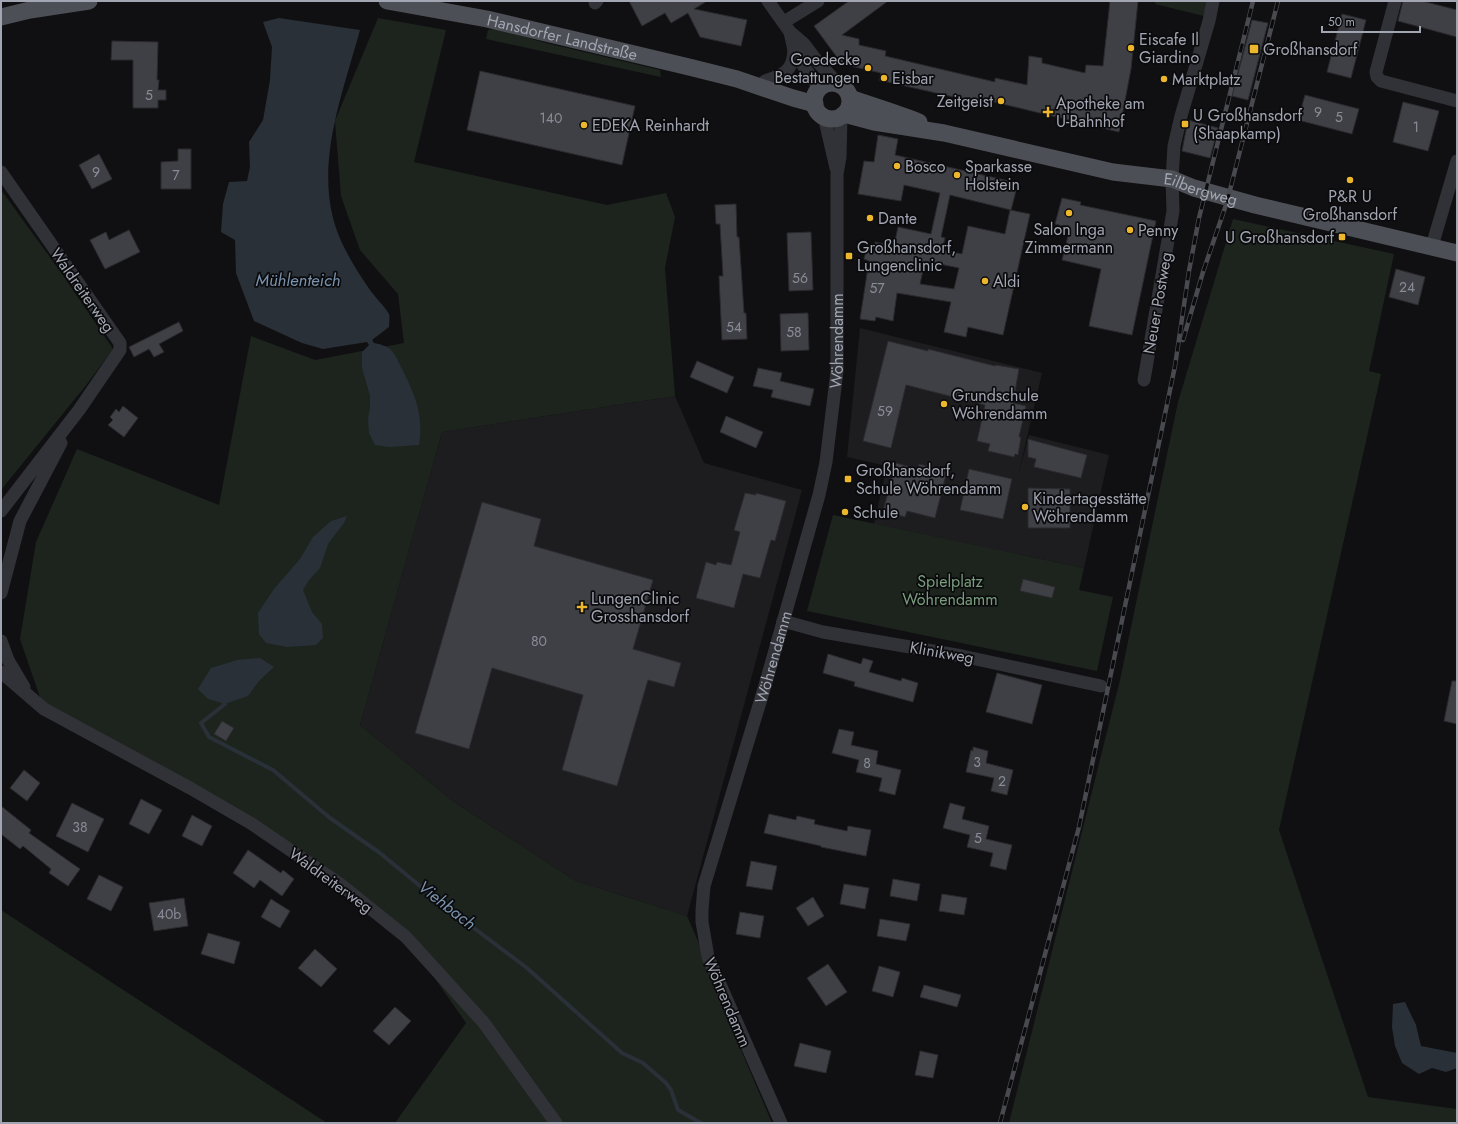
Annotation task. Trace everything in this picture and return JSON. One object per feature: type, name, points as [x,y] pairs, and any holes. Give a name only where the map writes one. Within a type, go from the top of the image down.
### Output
[{"type":"main road","points":[[1,17],[30,10],[89,1]]},
{"type":"main road","name":"Hansdorfer Landstraße","points":[[387,1],[487,19],[737,79],[827,105]]},
{"type":"main road","name":"Hansdorfer Landstraße","points":[[737,79],[765,81],[827,105]]},
{"type":"main road","points":[[837,83],[827,84],[827,105],[849,106],[850,98]]},
{"type":"main road","name":"Wöhrendamm","points":[[837,83],[847,90],[850,98]]},
{"type":"main road","name":"Eilbergweg","points":[[850,98],[877,108],[898,113],[944,133]]},
{"type":"main road","name":"Eilbergweg","points":[[827,105],[874,122],[944,133],[1112,172],[1172,178],[1194,188],[1255,205],[1457,252]]},
{"type":"street","name":"Wöhrendamm","points":[[768,1],[787,27],[804,44],[837,83]]},
{"type":"street","points":[[787,27],[818,1]]},
{"type":"street","name":"Neuer Postweg","points":[[1144,380],[1173,211],[1172,178],[1174,146],[1181,116],[1204,42],[1213,1]]},
{"type":"street","points":[[1395,1],[1376,72],[1377,77],[1381,81],[1457,101]]},
{"type":"street","name":"Wöhrendamm","points":[[781,1123],[708,957],[702,922],[702,910],[704,886],[764,689],[819,495],[830,434],[837,371],[837,174],[827,105],[794,50],[787,27]]},
{"type":"street","name":"Wöhrendamm","points":[[765,81],[785,73],[794,61],[794,50]]},
{"type":"street","points":[[1432,246],[1457,161]]},
{"type":"street","name":"Waldreiterweg","points":[[1,172],[120,343],[120,350],[79,410],[1,511]]},
{"type":"street","name":"Waldreiterweg","points":[[1,593],[20,521],[79,410]]},
{"type":"street","name":"Klinikweg","points":[[783,621],[823,632],[962,656],[1101,686]]},
{"type":"street","name":"Waldreiterweg","points":[[1,641],[8,660],[23,685],[44,709]]},
{"type":"street","name":"Waldreiterweg","points":[[1,672],[44,709],[190,788],[252,824],[340,884],[406,937],[484,1023],[556,1123]]},
{"type":"shaded area","name":"Grundschule Wöhrendamm","points":[[860,328],[1042,373],[1018,476],[1029,435],[1109,455],[1084,568],[874,524],[887,466],[847,457]]},
{"type":"shaded area","name":"LungenClinic Grosshansdorf","points":[[675,396],[704,463],[802,490],[687,916],[576,881],[454,802],[360,725],[442,432]]},
{"type":"green space","points":[[1156,1],[1208,1],[1204,16],[1155,4]]},
{"type":"green space","points":[[378,18],[446,30],[414,162],[607,205],[666,193],[675,217],[665,268],[675,396],[442,432],[360,725],[454,802],[576,881],[687,916],[698,941],[707,970],[772,1123],[395,1123],[466,1023],[406,937],[252,824],[44,709],[20,639],[36,542],[77,449],[219,505],[251,336],[315,360],[404,343],[398,294],[360,250],[341,196],[335,121]]},
{"type":"green space","points":[[496,29],[546,43],[660,70],[661,77],[486,39],[488,30]]},
{"type":"green space","points":[[1,190],[60,271],[113,349],[87,384],[1,490]]},
{"type":"green space","points":[[1233,219],[1394,254],[1369,371],[1381,374],[1279,830],[1368,1097],[1457,1109],[1457,1123],[1009,1123],[1120,680],[1178,402]]},
{"type":"green space","name":"Spielplatz Wöhrendamm","points":[[833,515],[1084,568],[1079,590],[1113,597],[1097,671],[807,611]]},
{"type":"green space","points":[[1,910],[327,1123],[1,1123]]},
{"type":"water","name":"Mühlenteich","points":[[279,18],[360,30],[337,112],[328,167],[329,195],[334,222],[345,249],[372,293],[389,314],[389,327],[372,340],[374,343],[385,346],[393,352],[411,387],[419,415],[419,445],[390,447],[375,445],[369,433],[368,418],[370,396],[362,368],[362,352],[369,345],[367,342],[323,349],[302,343],[254,321],[236,273],[235,240],[221,232],[223,204],[229,182],[247,181],[250,167],[249,142],[263,120],[270,80],[272,47],[263,22]]},
{"type":"water","points":[[347,516],[344,523],[328,544],[320,568],[309,580],[303,590],[312,612],[322,624],[323,638],[316,645],[287,647],[266,643],[259,634],[258,613],[274,589],[300,559],[313,537],[331,521]]},
{"type":"water","points":[[260,658],[274,667],[259,681],[248,696],[225,704],[208,699],[198,689],[211,668],[237,660]]},
{"type":"water","points":[[1405,1002],[1416,1025],[1421,1046],[1457,1053],[1457,1068],[1446,1072],[1432,1068],[1419,1074],[1402,1063],[1395,1046],[1392,1027],[1393,1004]]},
{"type":"building","points":[[629,1],[707,1],[694,9],[747,20],[741,46],[700,37],[688,13],[671,23],[665,13],[642,26]]},
{"type":"building","points":[[849,1],[888,1],[842,35],[859,39],[859,45],[886,51],[885,56],[995,82],[995,78],[1027,85],[1029,56],[1042,58],[1042,63],[1085,73],[1086,65],[1103,66],[1110,1],[1138,1],[1131,69],[1119,132],[990,101],[989,105],[879,80],[881,73],[842,64],[814,26]]},
{"type":"building","points":[[1403,1],[1422,1],[1457,10],[1457,37],[1398,21]]},
{"type":"building","points":[[1342,14],[1366,20],[1351,78],[1327,72]]},
{"type":"building","points":[[1252,20],[1268,23],[1248,100],[1232,96]]},
{"type":"building","points":[[112,41],[158,42],[158,90],[166,90],[166,100],[158,100],[158,108],[133,108],[133,60],[111,60]]},
{"type":"building","points":[[480,71],[635,106],[622,165],[467,130]]},
{"type":"building","points":[[1305,95],[1359,109],[1352,134],[1298,120]]},
{"type":"building","points":[[1403,102],[1439,111],[1428,151],[1393,142]]},
{"type":"building","points":[[1188,120],[1218,128],[1210,158],[1182,151]]},
{"type":"building","points":[[878,135],[898,139],[895,155],[1018,183],[1011,210],[950,195],[941,237],[945,238],[942,250],[962,254],[968,226],[1005,234],[1010,210],[1030,214],[1003,335],[968,327],[966,337],[944,332],[951,302],[897,293],[893,321],[876,317],[875,321],[860,319],[869,261],[864,259],[868,244],[875,246],[875,242],[894,246],[898,227],[931,234],[940,193],[904,185],[901,201],[858,194],[864,161],[874,162]],"holes":[[[925,261],[959,268],[954,289],[920,284]]]},
{"type":"building","points":[[178,149],[191,149],[191,189],[161,189],[161,162],[178,161]]},
{"type":"building","points":[[99,154],[112,179],[92,189],[79,165]]},
{"type":"building","points":[[1062,198],[1081,202],[1080,205],[1156,221],[1132,335],[1089,326],[1101,269],[1062,260],[1070,228],[1055,224]]},
{"type":"building","points":[[736,204],[737,237],[739,237],[747,339],[722,340],[719,276],[723,276],[720,224],[716,224],[715,205]]},
{"type":"building","points":[[129,230],[140,252],[105,269],[90,240],[106,232],[109,240]]},
{"type":"building","points":[[811,232],[813,290],[789,291],[787,233]]},
{"type":"building","points":[[1396,269],[1425,277],[1418,305],[1389,297]]},
{"type":"building","points":[[808,313],[809,350],[781,351],[780,314]]},
{"type":"building","points":[[179,322],[183,331],[159,344],[164,352],[154,357],[149,349],[134,357],[129,347]]},
{"type":"building","points":[[888,341],[928,351],[928,349],[995,366],[1019,369],[1013,403],[1026,406],[1019,437],[1021,437],[1018,455],[1015,454],[1014,457],[988,451],[990,444],[977,441],[985,405],[906,385],[891,448],[863,441]]},
{"type":"building","points":[[697,361],[734,377],[727,393],[690,377]]},
{"type":"building","points":[[758,368],[782,373],[780,381],[814,389],[810,406],[771,397],[773,390],[753,386]]},
{"type":"building","points":[[123,406],[138,418],[124,437],[108,425],[113,420],[110,417],[116,409],[119,412]]},
{"type":"building","points":[[726,416],[763,432],[756,448],[720,432]]},
{"type":"building","points":[[1028,439],[1087,455],[1081,478],[1034,467],[1036,459],[1028,457]]},
{"type":"building","points":[[896,463],[918,469],[919,464],[947,471],[935,518],[907,511],[905,517],[883,511]]},
{"type":"building","points":[[969,469],[1012,479],[1003,519],[960,510]]},
{"type":"building","points":[[1028,488],[1070,489],[1070,528],[1028,528]]},
{"type":"building","points":[[745,493],[756,495],[756,493],[786,501],[775,541],[771,540],[760,578],[743,574],[734,608],[696,598],[706,562],[716,565],[717,562],[731,565],[740,532],[734,530]]},
{"type":"building","points":[[482,502],[541,519],[534,546],[653,580],[633,649],[681,663],[674,687],[648,680],[617,786],[562,770],[583,695],[492,668],[469,749],[415,733]]},
{"type":"building","points":[[1023,579],[1055,587],[1052,598],[1020,591]]},
{"type":"building","points":[[828,654],[861,664],[863,658],[873,661],[869,672],[901,681],[902,678],[918,683],[913,702],[854,686],[855,682],[823,673]]},
{"type":"building","points":[[997,673],[1042,685],[1032,724],[986,712]]},
{"type":"building","points":[[1452,681],[1457,681],[1457,724],[1444,721]]},
{"type":"building","points":[[222,721],[234,728],[226,741],[214,734]]},
{"type":"building","points":[[839,729],[854,732],[851,745],[878,751],[876,764],[901,770],[895,795],[879,791],[882,778],[856,772],[859,760],[832,753]]},
{"type":"building","points":[[973,747],[988,751],[986,763],[1013,770],[1007,795],[991,791],[994,778],[966,772]]},
{"type":"building","points":[[24,770],[40,783],[27,801],[10,788]]},
{"type":"building","points":[[141,799],[162,810],[149,834],[129,824]]},
{"type":"building","points":[[72,803],[104,819],[88,852],[56,836]]},
{"type":"building","points":[[950,803],[965,807],[962,819],[989,826],[986,839],[1012,845],[1006,870],[990,866],[993,853],[967,847],[970,835],[943,828]]},
{"type":"building","points":[[1,806],[31,830],[29,833],[80,869],[68,886],[49,873],[51,869],[23,846],[20,849],[1,834]]},
{"type":"building","points":[[769,814],[796,820],[797,816],[815,820],[814,824],[847,831],[848,826],[871,830],[866,856],[764,833]]},
{"type":"building","points":[[192,815],[212,826],[202,846],[182,836]]},
{"type":"building","points":[[248,850],[281,873],[283,870],[294,879],[282,896],[260,880],[254,888],[233,873]]},
{"type":"building","points":[[751,861],[777,866],[772,890],[746,886]]},
{"type":"building","points":[[99,875],[123,887],[111,911],[87,899]]},
{"type":"building","points":[[893,879],[920,884],[917,901],[890,896]]},
{"type":"building","points":[[844,884],[869,888],[865,909],[840,904]]},
{"type":"building","points":[[942,894],[967,898],[964,915],[939,911]]},
{"type":"building","points":[[813,897],[824,916],[808,926],[796,908]]},
{"type":"building","points":[[184,898],[188,926],[154,931],[149,903]]},
{"type":"building","points":[[271,899],[290,911],[280,928],[261,917]]},
{"type":"building","points":[[740,912],[764,916],[760,938],[736,934]]},
{"type":"building","points":[[880,919],[910,924],[906,941],[877,936]]},
{"type":"building","points":[[208,933],[240,942],[234,964],[201,954]]},
{"type":"building","points":[[315,949],[337,969],[321,987],[298,968]]},
{"type":"building","points":[[828,964],[847,992],[826,1006],[807,978]]},
{"type":"building","points":[[879,966],[900,972],[893,997],[872,991]]},
{"type":"building","points":[[924,985],[961,995],[957,1007],[920,997]]},
{"type":"building","points":[[395,1007],[411,1021],[389,1045],[373,1031]]},
{"type":"building","points":[[800,1043],[831,1051],[826,1073],[794,1066]]},
{"type":"building","points":[[920,1051],[938,1055],[933,1078],[915,1075]]},
{"type":"waterway","name":"Viehbach","points":[[225,704],[201,723],[209,737],[273,770],[330,818],[380,853],[442,904],[527,968],[622,1053],[643,1063],[666,1083],[671,1090],[678,1110],[701,1123]]},
{"type":"railway","points":[[1000,1123],[1079,827],[1175,366],[1189,271],[1199,218],[1253,1]]},
{"type":"railway","points":[[1183,340],[1203,272],[1227,202],[1278,1]]},
{"type":"place","name":"Eiscafe Il Giardino","points":[[1131,48]]},
{"type":"place","name":"Großhansdorf","points":[[1254,49]]},
{"type":"place","name":"Goedecke Bestattungen","points":[[868,68]]},
{"type":"place","name":"Eisbar","points":[[884,78]]},
{"type":"place","name":"Marktplatz","points":[[1164,79]]},
{"type":"place","name":"Zeitgeist","points":[[1001,101]]},
{"type":"place","name":"Apotheke am U-Bahnhof","points":[[1048,112]]},
{"type":"place","name":"U Großhansdorf (Shaapkamp)","points":[[1185,124]]},
{"type":"place","name":"EDEKA Reinhardt","points":[[584,125]]},
{"type":"place","name":"Bosco","points":[[897,166]]},
{"type":"place","name":"Sparkasse Holstein","points":[[957,175]]},
{"type":"place","name":"P&R U Großhansdorf","points":[[1350,180]]},
{"type":"place","name":"Salon Inga Zimmermann","points":[[1069,213]]},
{"type":"place","name":"Dante","points":[[870,218]]},
{"type":"place","name":"Penny","points":[[1130,230]]},
{"type":"place","name":"U Großhansdorf","points":[[1342,237]]},
{"type":"place","name":"Großhansdorf, Lungenclinic","points":[[849,256]]},
{"type":"place","name":"Aldi","points":[[985,281]]},
{"type":"place","name":"Grundschule Wöhrendamm","points":[[944,404]]},
{"type":"place","name":"Großhansdorf, Schule Wöhrendamm","points":[[848,479]]},
{"type":"place","name":"Kindertagesstätte Wöhrendamm","points":[[1025,507]]},
{"type":"place","name":"Schule","points":[[845,512]]},
{"type":"place","name":"LungenClinic Grosshansdorf","points":[[582,607]]}]
